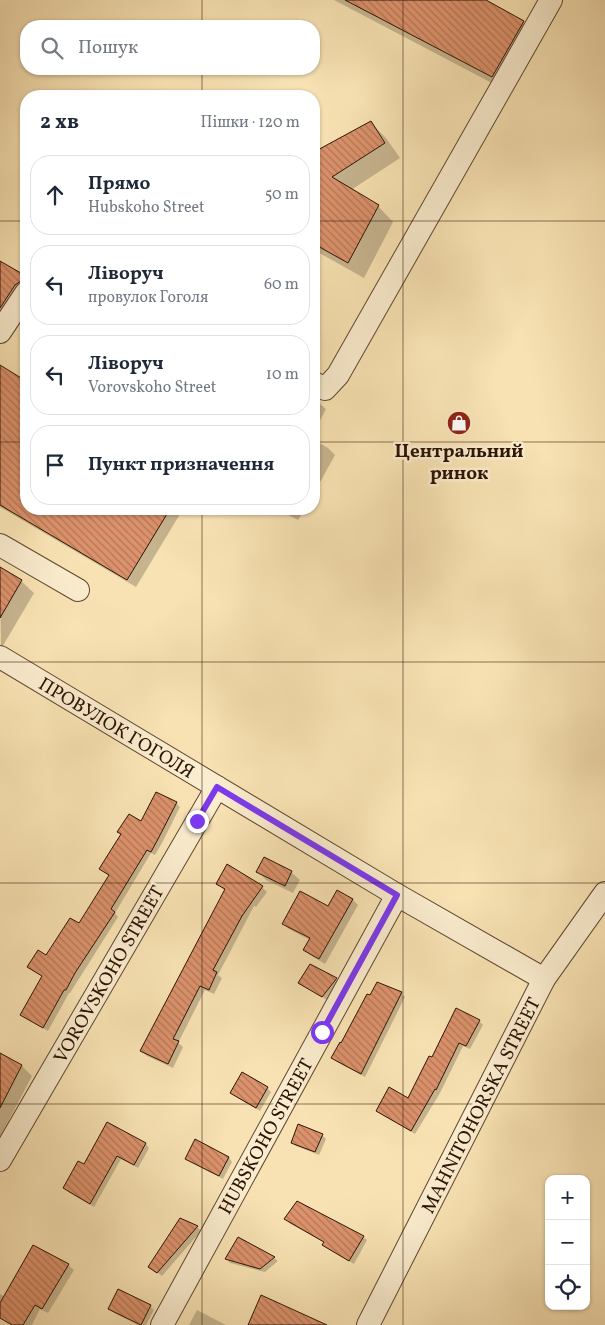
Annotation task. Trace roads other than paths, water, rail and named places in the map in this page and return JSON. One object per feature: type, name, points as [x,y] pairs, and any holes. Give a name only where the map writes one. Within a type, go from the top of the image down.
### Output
[{"type":"street","points":[[320,386],[325,389],[338,375],[550,0]]},
{"type":"street","points":[[0,332],[20,302]]},
{"type":"street","points":[[0,545],[78,590]]},
{"type":"street","name":"ПРОВУЛОК ГОГОЛЯ","points":[[0,657],[397,895],[544,979]]},
{"type":"street","name":"VOROVSKOHO STREET","points":[[0,1160],[217,787]]},
{"type":"street","name":"MAHNITOHORSKA STREET","points":[[368,1325],[544,979],[605,893]]},
{"type":"street","name":"HUBSKOHO STREET","points":[[162,1325],[397,895]]},
{"type":"place","name":"Центральний ринок","points":[[459,423]]}]
